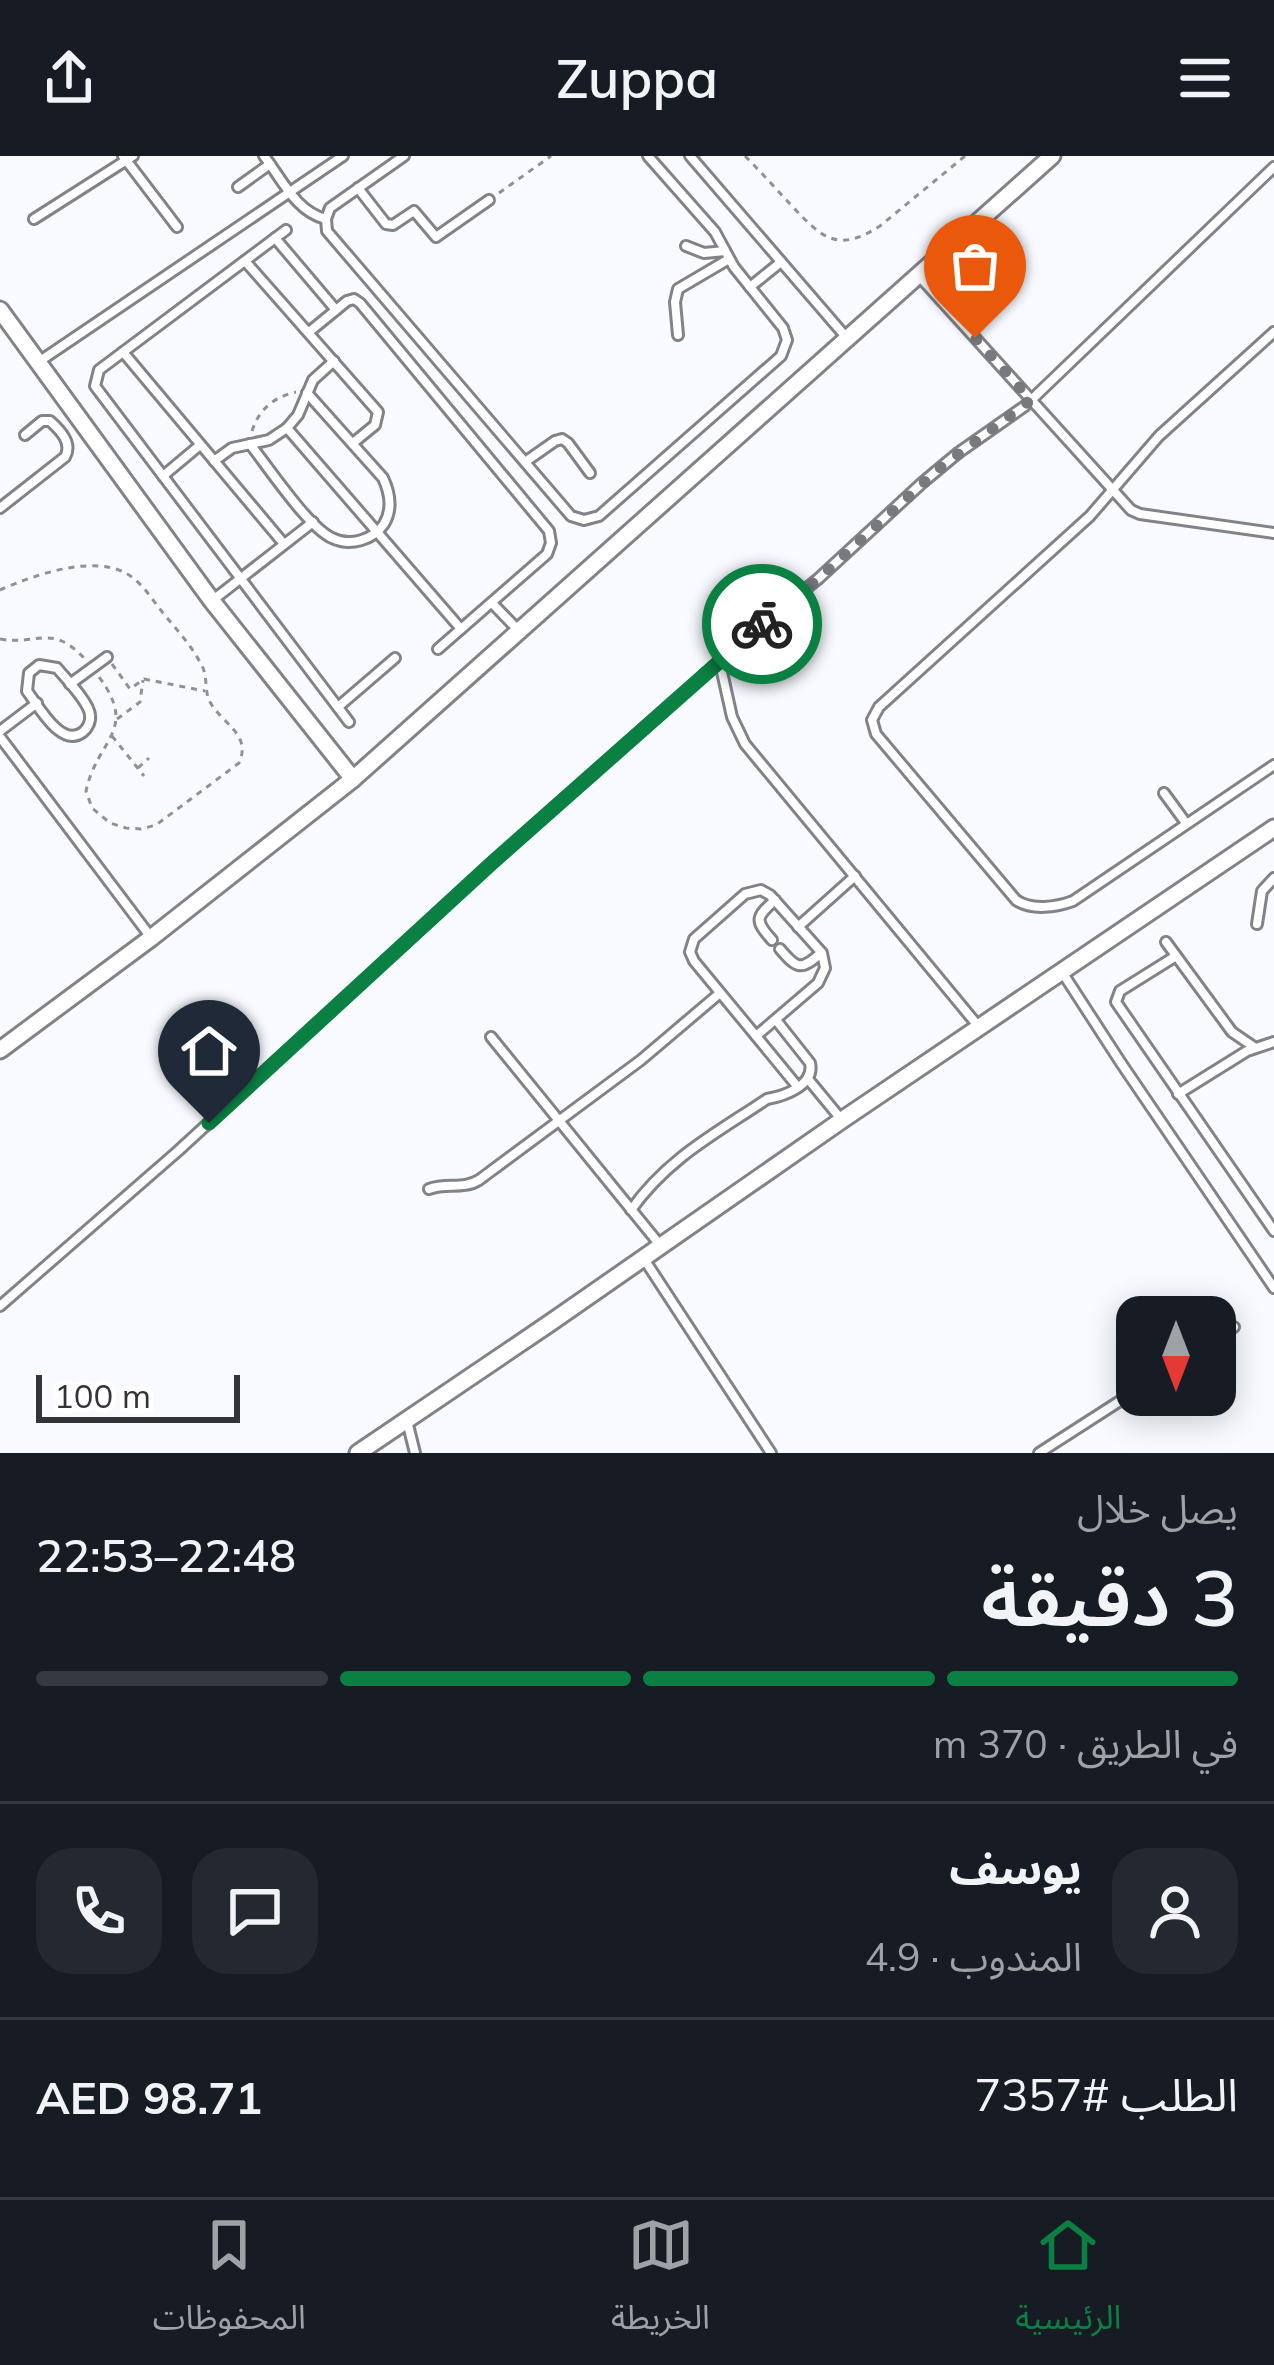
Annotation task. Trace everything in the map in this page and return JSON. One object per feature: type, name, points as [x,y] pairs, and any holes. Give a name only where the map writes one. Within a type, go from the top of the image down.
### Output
[{"type":"street","points":[[0,1050],[353,779],[1052,156]]},
{"type":"street","points":[[0,310],[212,601],[353,779]]},
{"type":"street","points":[[358,1453],[1274,828]]},
{"type":"lane","points":[[39,362],[343,156]]},
{"type":"lane","points":[[404,156],[330,208],[326,219],[331,236],[572,516],[584,520],[599,516],[784,353],[787,345],[785,332],[715,232],[649,156]]},
{"type":"lane","points":[[690,156],[847,338]]},
{"type":"lane","points":[[34,219],[128,158],[177,227]]},
{"type":"lane","points":[[238,187],[267,160],[306,211],[326,219]]},
{"type":"lane","points":[[0,1306],[940,468],[1031,400],[1273,171]]},
{"type":"lane","points":[[358,188],[386,224],[393,225],[414,211],[436,237],[489,200]]},
{"type":"lane","points":[[286,230],[99,370],[95,386],[349,722]]},
{"type":"lane","points":[[275,238],[336,310]]},
{"type":"lane","points":[[686,246],[727,255]]},
{"type":"lane","points":[[678,335],[678,290],[727,255]]},
{"type":"lane","points":[[245,261],[378,412],[375,424],[353,443]]},
{"type":"lane","points":[[750,287],[781,262]]},
{"type":"lane","points":[[919,275],[1127,507],[1140,514],[1274,532]]},
{"type":"lane","points":[[309,332],[350,300],[360,302],[549,531],[547,554],[438,649]]},
{"type":"lane","points":[[1274,332],[1170,425],[1090,516],[873,715],[873,730],[1023,905],[1058,906],[1073,901],[1274,764]]},
{"type":"lane","points":[[123,352],[284,544]]},
{"type":"lane","points":[[214,461],[250,439],[269,440],[287,428],[298,415],[302,393],[334,361]]},
{"type":"lane","points":[[250,439],[313,522],[332,538],[343,542],[377,532],[389,512],[383,478],[302,393]]},
{"type":"lane","points":[[2,502],[65,457],[68,450],[50,421],[42,421],[25,435]]},
{"type":"lane","points":[[287,428],[461,629]]},
{"type":"lane","points":[[525,462],[562,439],[590,472]]},
{"type":"lane","points":[[163,476],[200,445]]},
{"type":"lane","points":[[212,601],[313,522]]},
{"type":"lane","points":[[492,602],[520,632]]},
{"type":"lane","points":[[70,684],[107,657]]},
{"type":"lane","points":[[338,707],[395,658]]},
{"type":"lane","points":[[720,662],[731,717],[745,744],[980,1028]]},
{"type":"lane","points":[[51,665],[88,708],[90,720],[84,731],[72,736],[60,732],[37,704],[26,685],[29,673],[51,665]]},
{"type":"lane","points":[[37,704],[0,736],[4,751],[151,938]]},
{"type":"lane","points":[[1164,793],[1186,823]]},
{"type":"lane","points":[[798,926],[855,876]]},
{"type":"lane","points":[[1258,924],[1262,891],[1274,878]]},
{"type":"lane","points":[[756,1036],[822,978],[825,963],[775,900],[766,892],[750,891],[694,939],[692,957],[756,1036],[798,1086]]},
{"type":"lane","points":[[772,940],[759,920],[775,900]]},
{"type":"lane","points":[[1166,942],[1232,1032],[1254,1048]]},
{"type":"lane","points":[[780,949],[801,966],[821,953]]},
{"type":"lane","points":[[1176,956],[1120,991],[1117,1005],[1274,1231]]},
{"type":"lane","points":[[1062,972],[1274,1288]]},
{"type":"lane","points":[[429,1189],[474,1184],[641,1060],[721,993]]},
{"type":"lane","points":[[631,1210],[672,1163],[767,1100],[785,1096],[808,1079],[811,1063],[776,1020]]},
{"type":"lane","points":[[491,1037],[661,1246]]},
{"type":"lane","points":[[1178,1094],[1254,1048],[1274,1042]]},
{"type":"lane","points":[[808,1079],[842,1120]]},
{"type":"lane","points":[[644,1258],[771,1453]]},
{"type":"lane","points":[[1039,1453],[1116,1404]]},
{"type":"lane","points":[[406,1420],[415,1453]]},
{"type":"path","points":[[489,200],[551,156]]},
{"type":"path","points":[[745,156],[819,235],[844,240],[880,226],[965,156]]},
{"type":"path","points":[[250,439],[254,423],[267,406],[285,395],[302,393]]},
{"type":"path","points":[[0,590],[83,566],[123,572],[183,636],[203,668],[211,704],[241,739],[241,759],[156,825],[118,826],[89,803],[87,784],[117,720],[114,698],[76,649],[55,638],[0,640]]},
{"type":"path","points":[[107,657],[130,689],[144,679],[207,691]]},
{"type":"path","points":[[117,720],[140,702],[144,679]]},
{"type":"path","points":[[111,735],[144,776]]},
{"type":"path","points":[[138,767],[149,758]]},
{"type":"way so far","points":[[762,624],[940,468],[1031,400],[975,338]]},
{"type":"route","points":[[209,1123],[762,624]]}]
